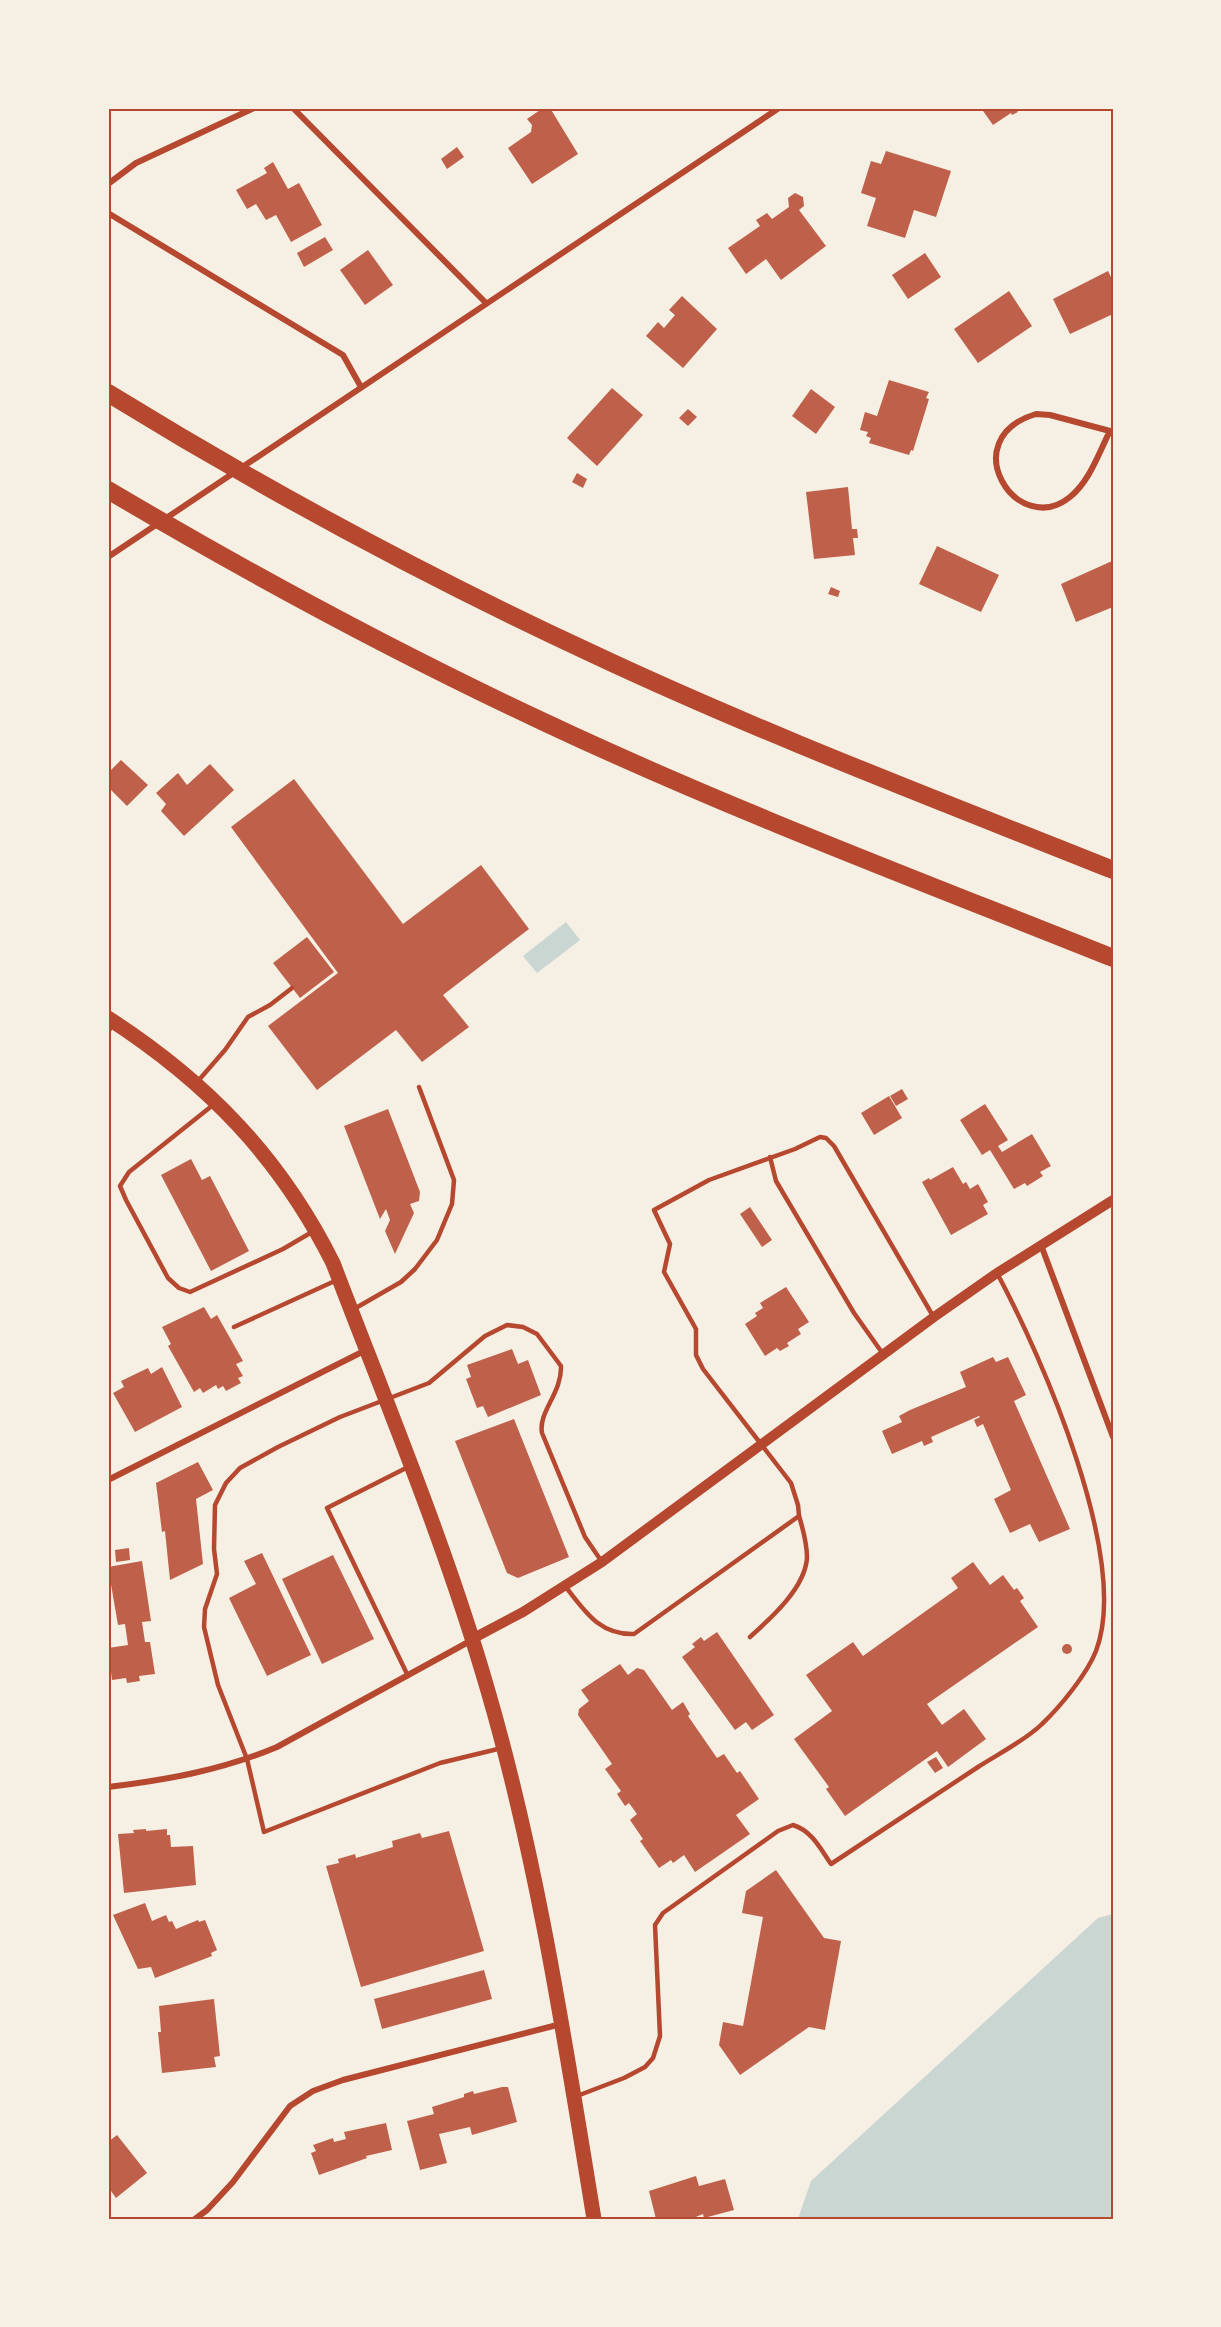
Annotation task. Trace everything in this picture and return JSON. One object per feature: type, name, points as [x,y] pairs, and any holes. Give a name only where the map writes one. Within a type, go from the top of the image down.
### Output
[{"type":"highway","points":[[108,393],[328,521],[591,653],[771,733],[1113,870]]},
{"type":"highway","points":[[108,490],[193,540],[348,625],[537,719],[728,803],[1113,958]]},
{"type":"main road","points":[[110,1024],[158,1052],[196,1083],[217,1102],[267,1156],[316,1229],[352,1310],[459,1596],[502,1748],[526,1847],[562,2024],[594,2219]]},
{"type":"street","points":[[108,184],[136,163],[254,108]]},
{"type":"street","points":[[294,108],[486,303]]},
{"type":"street","points":[[108,557],[779,108]]},
{"type":"street","points":[[108,213],[342,355],[361,387]]},
{"type":"street","points":[[1036,414],[1050,415],[1112,430],[1088,474],[1070,498],[1048,506],[1025,504],[1011,495],[1001,483],[996,469],[996,453],[1009,427],[1021,419],[1036,414]]},
{"type":"street","points":[[108,1787],[181,1777],[247,1759],[277,1747],[408,1676],[565,1586],[602,1562],[934,1317],[1041,1244],[1113,1200]]},
{"type":"street","points":[[1041,1244],[1113,1437]]},
{"type":"street","points":[[108,1480],[366,1350]]},
{"type":"street","points":[[195,2219],[207,2210],[233,2182],[290,2106],[314,2091],[343,2080],[562,2024]]},
{"type":"lane","points":[[196,1083],[225,1050],[248,1017],[270,1005],[292,988]]},
{"type":"lane","points":[[352,1310],[401,1282],[415,1269],[437,1240],[452,1204],[454,1180],[419,1087]]},
{"type":"lane","points":[[217,1102],[129,1172],[120,1186],[168,1278],[179,1288],[190,1292],[283,1249],[316,1229]]},
{"type":"lane","points":[[750,1637],[775,1615],[799,1582],[807,1559],[798,1505],[790,1483],[713,1383],[696,1354],[696,1329],[664,1272],[670,1244],[654,1210],[709,1180],[820,1137],[826,1138],[834,1146],[934,1317]]},
{"type":"lane","points":[[770,1157],[776,1181],[854,1313],[883,1354]]},
{"type":"lane","points":[[574,2097],[624,2078],[645,2067],[653,2058],[660,2036],[655,1925],[663,1913],[778,1831],[793,1825],[804,1829],[816,1840],[831,1864],[1041,1725],[1070,1693],[1096,1652],[1103,1622],[1103,1598],[1101,1567],[1090,1501],[1071,1443],[1035,1352],[997,1273]]},
{"type":"lane","points":[[234,1327],[339,1279]]},
{"type":"lane","points":[[502,1748],[440,1763],[264,1832],[247,1759],[218,1686],[204,1627],[206,1609],[217,1574],[214,1550],[216,1505],[226,1483],[240,1467],[340,1417],[429,1383],[485,1336],[507,1325],[523,1327],[537,1334],[561,1366],[558,1389],[542,1419],[542,1433],[585,1537],[602,1562]]},
{"type":"lane","points":[[408,1676],[327,1508],[411,1465]]},
{"type":"lane","points":[[565,1586],[605,1629],[620,1635],[634,1634],[799,1516]]},
{"type":"shaded area","points":[[566,922],[580,940],[537,973],[523,956]]},
{"type":"shaded area","points":[[1113,1914],[1113,2219],[798,2219],[811,2181],[1098,1918]]},
{"type":"building","points":[[543,108],[550,108],[578,154],[532,184],[508,148],[531,132],[532,125],[527,119]]},
{"type":"building","points":[[981,108],[1015,108],[1018,112],[1012,115],[1011,113],[993,125]]},
{"type":"building","points":[[457,147],[464,157],[447,169],[441,159]]},
{"type":"building","points":[[886,151],[951,171],[936,217],[914,210],[905,238],[867,226],[876,198],[861,193],[871,161],[881,164]]},
{"type":"building","points":[[273,162],[288,189],[299,183],[322,225],[291,242],[276,215],[266,220],[256,204],[247,209],[236,190],[267,173],[264,168]]},
{"type":"building","points":[[795,193],[803,197],[804,206],[799,210],[826,246],[781,280],[766,259],[746,274],[728,248],[760,226],[756,220],[767,213],[772,219],[789,207],[788,198]]},
{"type":"building","points":[[325,237],[333,250],[304,267],[297,253]]},
{"type":"building","points":[[368,250],[393,285],[365,305],[340,270]]},
{"type":"building","points":[[925,253],[941,277],[908,299],[892,275]]},
{"type":"building","points":[[1108,271],[1113,281],[1113,314],[1070,334],[1053,299]]},
{"type":"building","points":[[1009,291],[1032,326],[978,363],[954,329]]},
{"type":"building","points":[[682,296],[717,329],[683,368],[646,336],[658,322],[664,328],[675,315],[669,310]]},
{"type":"building","points":[[889,380],[929,392],[926,398],[929,399],[913,451],[911,450],[909,455],[869,443],[871,438],[866,436],[868,432],[860,430],[865,412],[877,416]]},
{"type":"building","points":[[612,388],[643,415],[597,466],[567,438]]},
{"type":"building","points":[[811,389],[835,407],[816,434],[792,416]]},
{"type":"building","points":[[688,409],[697,417],[688,426],[679,418]]},
{"type":"building","points":[[577,473],[587,479],[583,488],[572,482]]},
{"type":"building","points":[[848,487],[852,529],[857,529],[858,538],[853,538],[855,555],[814,559],[806,492]]},
{"type":"building","points":[[937,546],[999,575],[981,612],[919,584]]},
{"type":"building","points":[[1112,561],[1113,607],[1076,622],[1061,584]]},
{"type":"building","points":[[831,587],[840,591],[838,597],[828,594]]},
{"type":"building","points":[[121,760],[148,785],[127,806],[108,787],[108,773]]},
{"type":"building","points":[[210,764],[234,790],[184,836],[161,811],[166,804],[156,793],[178,773],[187,785]]},
{"type":"building","points":[[294,779],[403,924],[481,865],[529,929],[443,995],[469,1027],[422,1062],[396,1030],[317,1090],[268,1026],[338,973],[231,827]]},
{"type":"building","points":[[307,937],[334,972],[300,998],[273,963]]},
{"type":"building","points":[[902,1089],[908,1099],[896,1106],[890,1096]]},
{"type":"building","points":[[889,1096],[902,1118],[874,1135],[861,1113]]},
{"type":"building","points":[[985,1104],[1008,1140],[998,1146],[1002,1152],[1032,1134],[1051,1166],[1040,1172],[1043,1176],[1027,1186],[1025,1183],[1014,1189],[990,1150],[982,1155],[960,1120]]},
{"type":"building","points":[[388,1109],[420,1192],[419,1201],[410,1204],[414,1213],[395,1254],[385,1231],[390,1220],[386,1209],[380,1219],[344,1126]]},
{"type":"building","points":[[191,1159],[202,1180],[210,1176],[249,1251],[211,1271],[161,1175]]},
{"type":"building","points":[[953,1167],[963,1184],[966,1182],[970,1189],[978,1184],[988,1202],[983,1205],[988,1214],[951,1235],[922,1182]]},
{"type":"building","points":[[750,1207],[772,1240],[762,1247],[740,1214]]},
{"type":"building","points":[[786,1287],[809,1322],[798,1329],[801,1334],[787,1343],[789,1346],[780,1351],[777,1348],[765,1356],[745,1324],[757,1316],[755,1313],[763,1308],[760,1303]]},
{"type":"building","points":[[204,1307],[211,1319],[217,1315],[243,1361],[236,1364],[243,1376],[238,1378],[241,1383],[226,1391],[223,1386],[218,1389],[216,1385],[203,1393],[200,1388],[194,1392],[168,1346],[171,1344],[162,1327]]},
{"type":"building","points":[[512,1349],[518,1364],[528,1360],[541,1395],[488,1417],[483,1406],[477,1408],[466,1379],[471,1377],[467,1365]]},
{"type":"building","points":[[993,1357],[996,1362],[1008,1357],[1026,1395],[1014,1401],[1070,1529],[1039,1542],[1030,1524],[1010,1533],[994,1499],[1011,1490],[983,1424],[977,1427],[974,1420],[979,1416],[931,1437],[933,1442],[924,1446],[922,1441],[892,1454],[882,1431],[902,1422],[899,1416],[910,1410],[966,1387],[960,1372]]},
{"type":"building","points":[[162,1367],[182,1407],[135,1432],[113,1393],[124,1387],[121,1381],[148,1368],[151,1374]]},
{"type":"building","points":[[514,1419],[569,1557],[518,1578],[507,1573],[455,1441]]},
{"type":"building","points":[[198,1462],[213,1490],[196,1499],[203,1564],[170,1580],[165,1531],[162,1532],[156,1483]]},
{"type":"building","points":[[129,1548],[130,1560],[116,1562],[115,1550]]},
{"type":"building","points":[[262,1553],[311,1655],[267,1676],[229,1598],[256,1584],[244,1561]]},
{"type":"building","points":[[333,1555],[374,1639],[322,1664],[282,1579]]},
{"type":"building","points":[[142,1561],[151,1621],[142,1622],[145,1642],[150,1642],[155,1674],[139,1676],[140,1681],[127,1683],[126,1678],[112,1680],[108,1648],[128,1645],[125,1624],[118,1625],[108,1567]]},
{"type":"building","points":[[973,1562],[990,1585],[1003,1575],[1014,1590],[1017,1588],[1024,1598],[1020,1601],[1038,1627],[927,1704],[942,1725],[964,1709],[986,1739],[948,1767],[937,1751],[845,1816],[826,1789],[829,1787],[794,1739],[832,1711],[806,1675],[853,1642],[863,1656],[958,1588],[951,1578]]},
{"type":"building","points":[[717,1632],[774,1715],[752,1730],[746,1722],[735,1730],[682,1657],[695,1647],[692,1644],[701,1637],[704,1641]]},
{"type":"building","points":[[1067,1644],[1071,1645],[1071,1653],[1067,1654],[1063,1653],[1062,1649],[1063,1645]]},
{"type":"building","points":[[620,1664],[628,1675],[637,1668],[644,1670],[672,1710],[683,1702],[690,1714],[688,1716],[717,1758],[724,1754],[737,1773],[740,1771],[759,1799],[736,1815],[750,1834],[695,1872],[684,1855],[673,1863],[671,1860],[659,1868],[640,1841],[643,1839],[630,1820],[637,1814],[629,1803],[625,1806],[617,1794],[621,1791],[605,1769],[612,1764],[578,1715],[579,1709],[589,1701],[581,1690]]},
{"type":"building","points":[[936,1757],[943,1768],[935,1773],[927,1762]]},
{"type":"building","points":[[146,1829],[146,1831],[167,1829],[171,1847],[193,1846],[196,1885],[124,1893],[118,1834],[134,1833],[133,1830]]},
{"type":"building","points":[[449,1831],[484,1951],[361,1987],[326,1866],[339,1863],[338,1859],[355,1854],[356,1858],[393,1847],[392,1841],[420,1833],[422,1838]]},
{"type":"building","points":[[776,1870],[824,1938],[841,1941],[825,2030],[809,2027],[740,2075],[719,2045],[723,2022],[743,2026],[763,1917],[742,1913],[746,1891]]},
{"type":"building","points":[[145,1903],[152,1921],[166,1915],[176,1929],[198,1920],[199,1922],[205,1920],[217,1950],[211,1953],[212,1956],[155,1978],[151,1967],[138,1969],[113,1915]]},
{"type":"building","points":[[484,1970],[492,1999],[382,2029],[374,1999]]},
{"type":"building","points":[[214,1999],[220,2056],[214,2057],[216,2067],[162,2073],[158,2032],[161,2032],[159,2006]]},
{"type":"building","points":[[508,2087],[517,2122],[472,2135],[470,2127],[439,2134],[447,2163],[420,2170],[407,2121],[434,2114],[432,2107],[464,2097],[464,2094],[473,2091],[474,2094]]},
{"type":"building","points":[[386,2123],[392,2150],[366,2156],[367,2158],[319,2175],[311,2153],[316,2151],[313,2145],[333,2138],[334,2142],[346,2139],[344,2132]]},
{"type":"building","points":[[117,2135],[147,2173],[116,2198],[111,2191],[108,2194],[108,2142]]},
{"type":"building","points":[[696,2176],[699,2186],[725,2179],[734,2210],[704,2218],[703,2214],[691,2219],[656,2219],[649,2191]]}]
